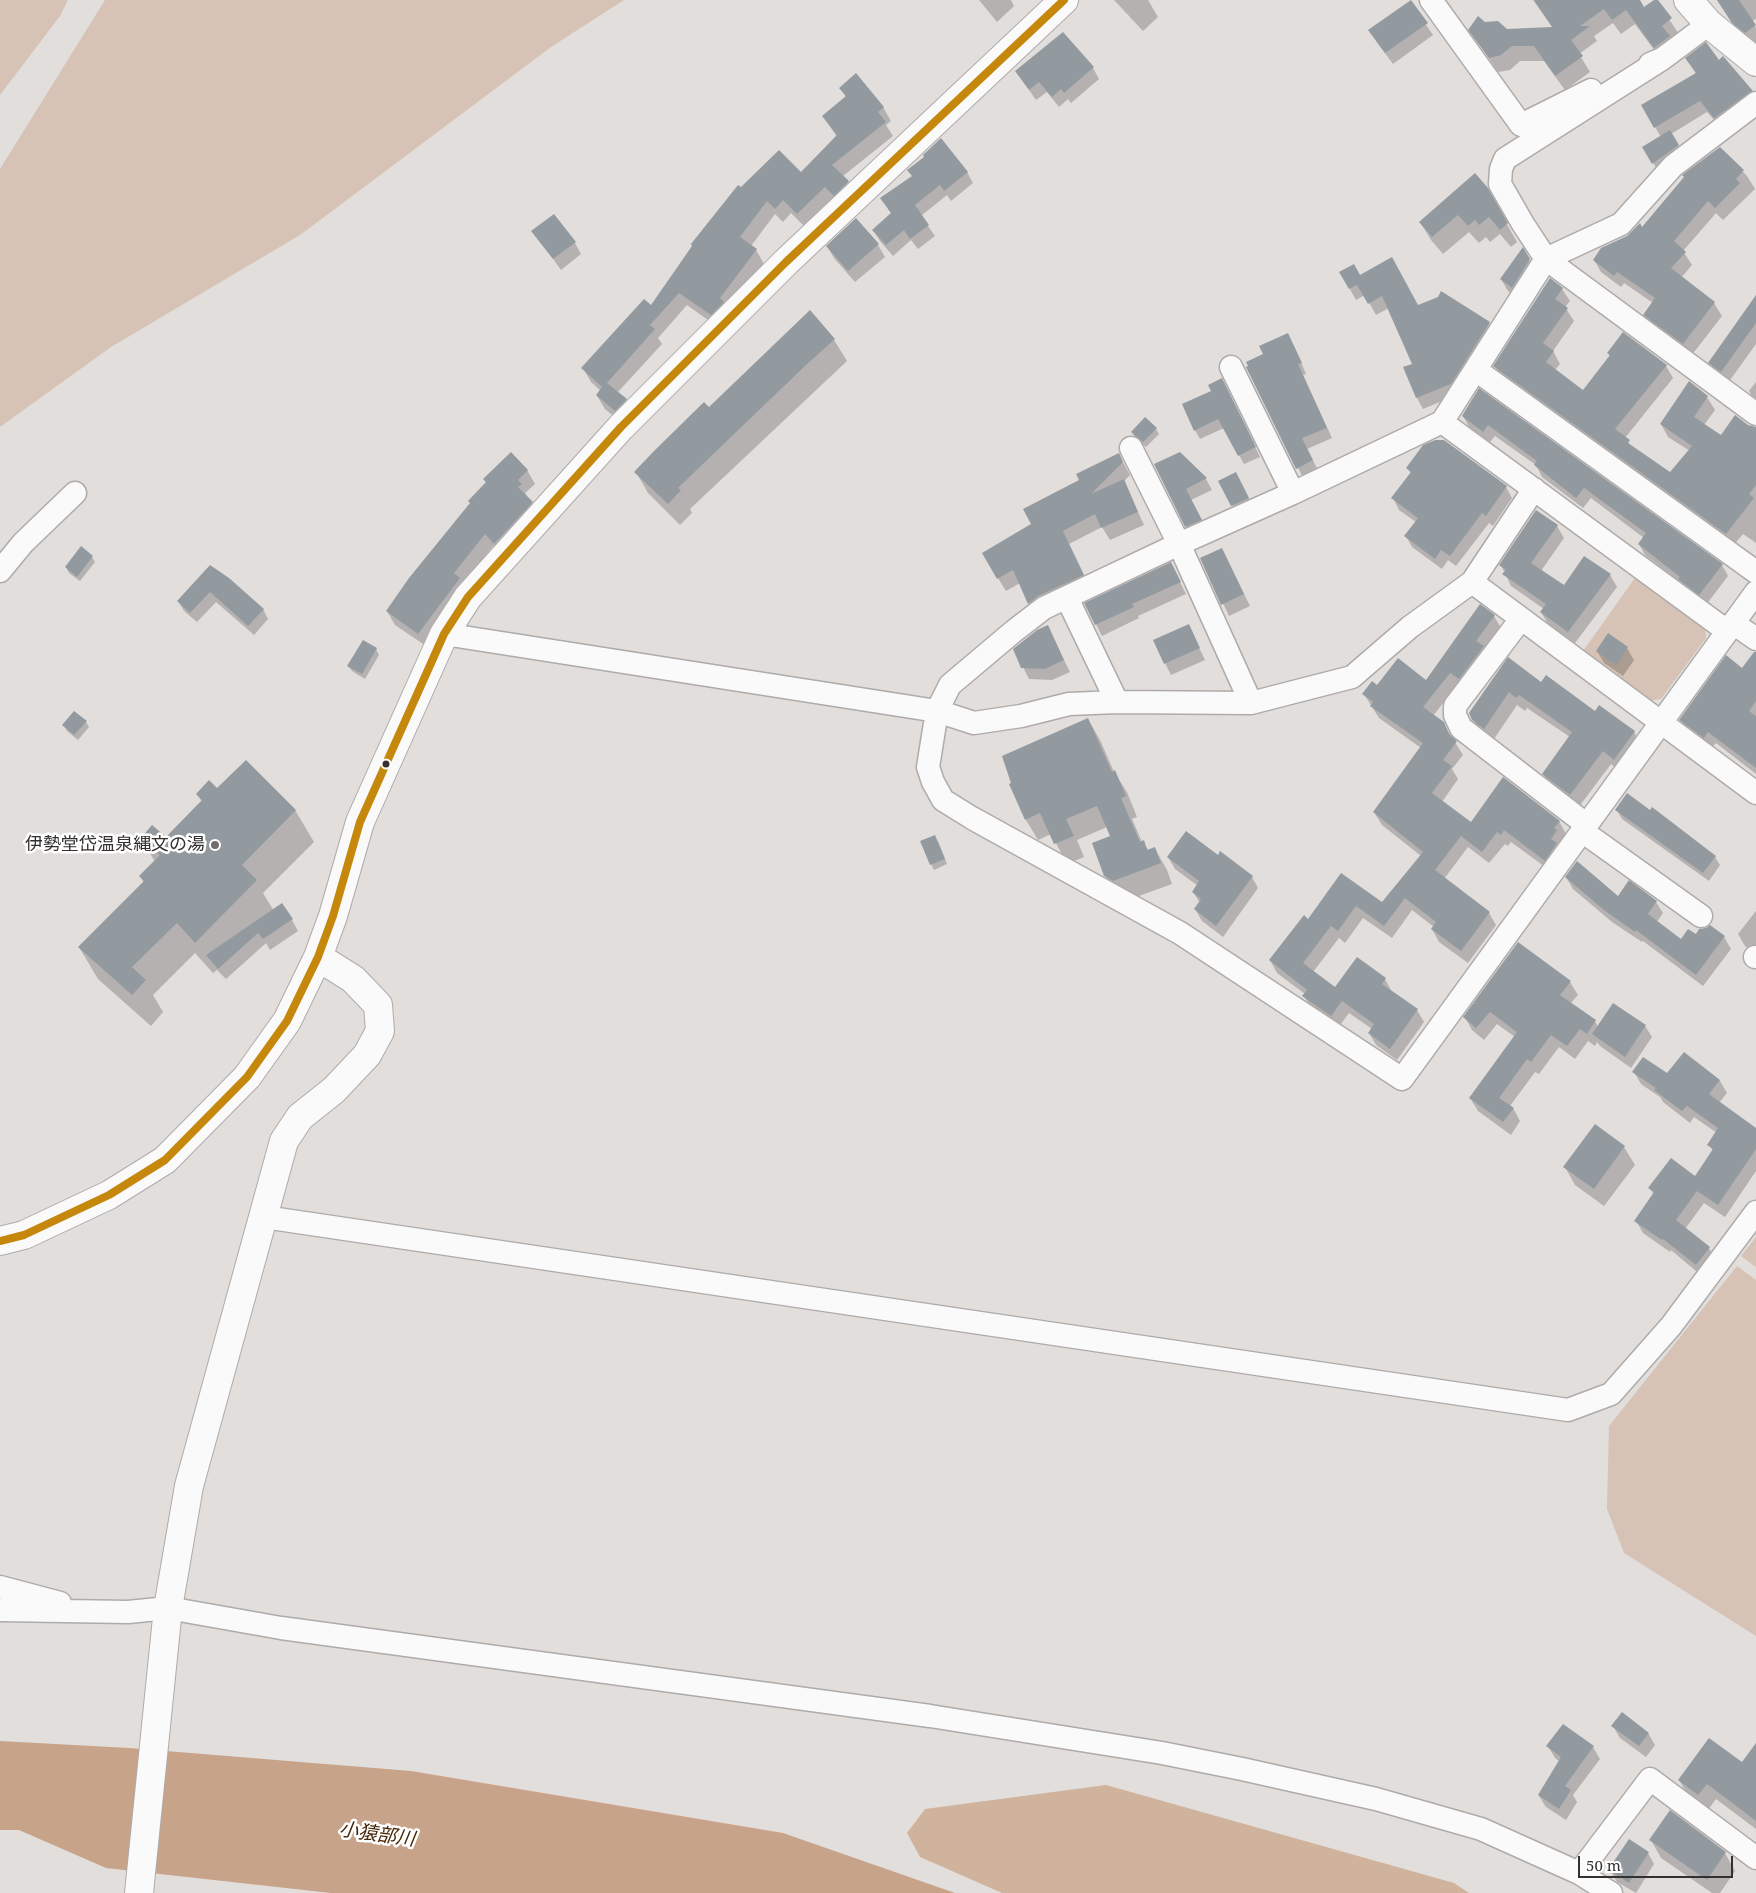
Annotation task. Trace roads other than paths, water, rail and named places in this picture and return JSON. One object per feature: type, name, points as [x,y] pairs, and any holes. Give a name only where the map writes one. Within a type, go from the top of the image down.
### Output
[{"type":"street","points":[[0,1241],[24,1235],[109,1195],[165,1160],[247,1077],[287,1021],[318,956],[334,916],[360,822],[444,634],[468,597],[621,427],[786,262],[1064,0]]},
{"type":"street","points":[[1431,0],[1521,125],[1584,93],[1662,59]]},
{"type":"street","points":[[1688,0],[1709,24],[1756,62]]},
{"type":"street","points":[[1709,24],[1662,59],[1505,159],[1501,169],[1500,184],[1546,259],[1756,414]]},
{"type":"street","points":[[1756,103],[1673,166],[1621,224],[1546,259],[1442,422],[1044,608],[1021,625],[950,685],[937,710],[928,767],[933,782],[943,800],[972,818],[1180,933],[1402,1079],[1756,592]]},
{"type":"street","points":[[1231,368],[1293,492]]},
{"type":"street","points":[[1476,370],[1756,572]]},
{"type":"street","points":[[1442,422],[1730,627],[1756,640]]},
{"type":"street","points":[[1131,448],[1179,544],[1251,703]]},
{"type":"street","points":[[444,634],[937,710],[974,723],[1021,716],[1068,704],[1117,702],[1251,703],[1352,677],[1410,627],[1472,582],[1534,489]]},
{"type":"street","points":[[0,553],[75,492],[23,543],[0,571]]},
{"type":"street","points":[[1472,582],[1756,793]]},
{"type":"street","points":[[1067,598],[1117,702]]},
{"type":"street","points":[[1521,619],[1455,706],[1455,715],[1461,728],[1585,828],[1701,916]]},
{"type":"street","points":[[139,1893],[168,1617],[189,1486],[284,1141],[300,1116],[334,1090],[367,1055],[380,1031],[378,1005],[353,979],[318,956]]},
{"type":"street","points":[[264,1217],[1568,1410],[1611,1394],[1671,1326],[1756,1212]]},
{"type":"street","points":[[0,1587],[93,1612]]},
{"type":"street","points":[[0,1610],[128,1612],[281,1628],[920,1715],[1162,1753],[1242,1768],[1376,1799],[1481,1829],[1579,1872],[1611,1893]]},
{"type":"street","points":[[1579,1872],[1650,1779],[1756,1858]]},
{"type":"water","name":"小猿部川","points":[[0,1741],[129,1748],[411,1771],[783,1833],[955,1893],[331,1893],[106,1868],[19,1830],[0,1830]]},
{"type":"place","name":"伊勢堂岱温泉縄文の湯","points":[[215,845]]}]
